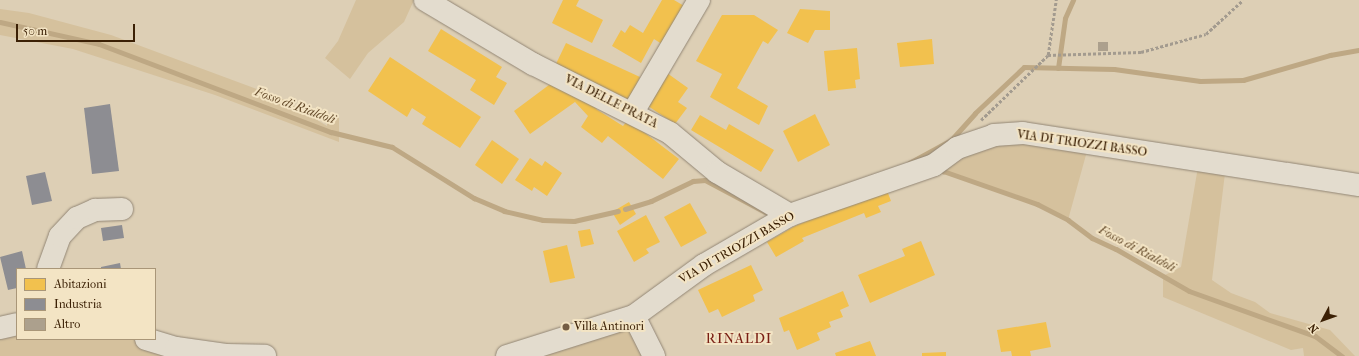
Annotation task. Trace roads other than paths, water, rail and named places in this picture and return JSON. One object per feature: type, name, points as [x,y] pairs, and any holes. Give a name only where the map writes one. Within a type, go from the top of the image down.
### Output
[{"type":"street","name":"VIA DELLE PRATA","points":[[425,0],[533,64],[632,112],[670,133],[717,172],[790,215]]},
{"type":"street","points":[[632,112],[699,0]]},
{"type":"street","name":"VIA DI TRIOZZI BASSO","points":[[507,356],[634,316],[704,265],[790,215],[934,165],[957,148],[994,135],[1022,133],[1359,185]]},
{"type":"street","points":[[48,268],[60,236],[76,218],[95,210],[122,209]]},
{"type":"street","points":[[634,316],[654,356]]},
{"type":"street","points":[[0,328],[16,324]]},
{"type":"street","points":[[149,340],[176,348],[226,355],[265,356]]},
{"type":"waterway","points":[[1058,68],[1065,18],[1073,0]]},
{"type":"waterway","name":"Fosso di Rialdoli","points":[[0,22],[99,44],[331,132],[392,147],[474,198],[504,211],[543,220],[574,221],[618,211]]},
{"type":"waterway","points":[[909,163],[951,140],[975,113],[1024,67],[1114,69],[1200,81],[1243,80],[1330,55],[1359,50]]},
{"type":"waterway","name":"Fosso di Rialdoli","points":[[941,168],[943,171],[1037,204],[1068,220],[1092,238],[1116,249],[1189,291],[1315,336],[1342,356]]},
{"type":"waterway","points":[[625,209],[651,201],[693,181],[705,180],[765,212]]},
{"type":"place","name":"Villa Antinori","points":[[566,327]]},
{"type":"district","name":"RINALDI","points":[[739,339]]}]
